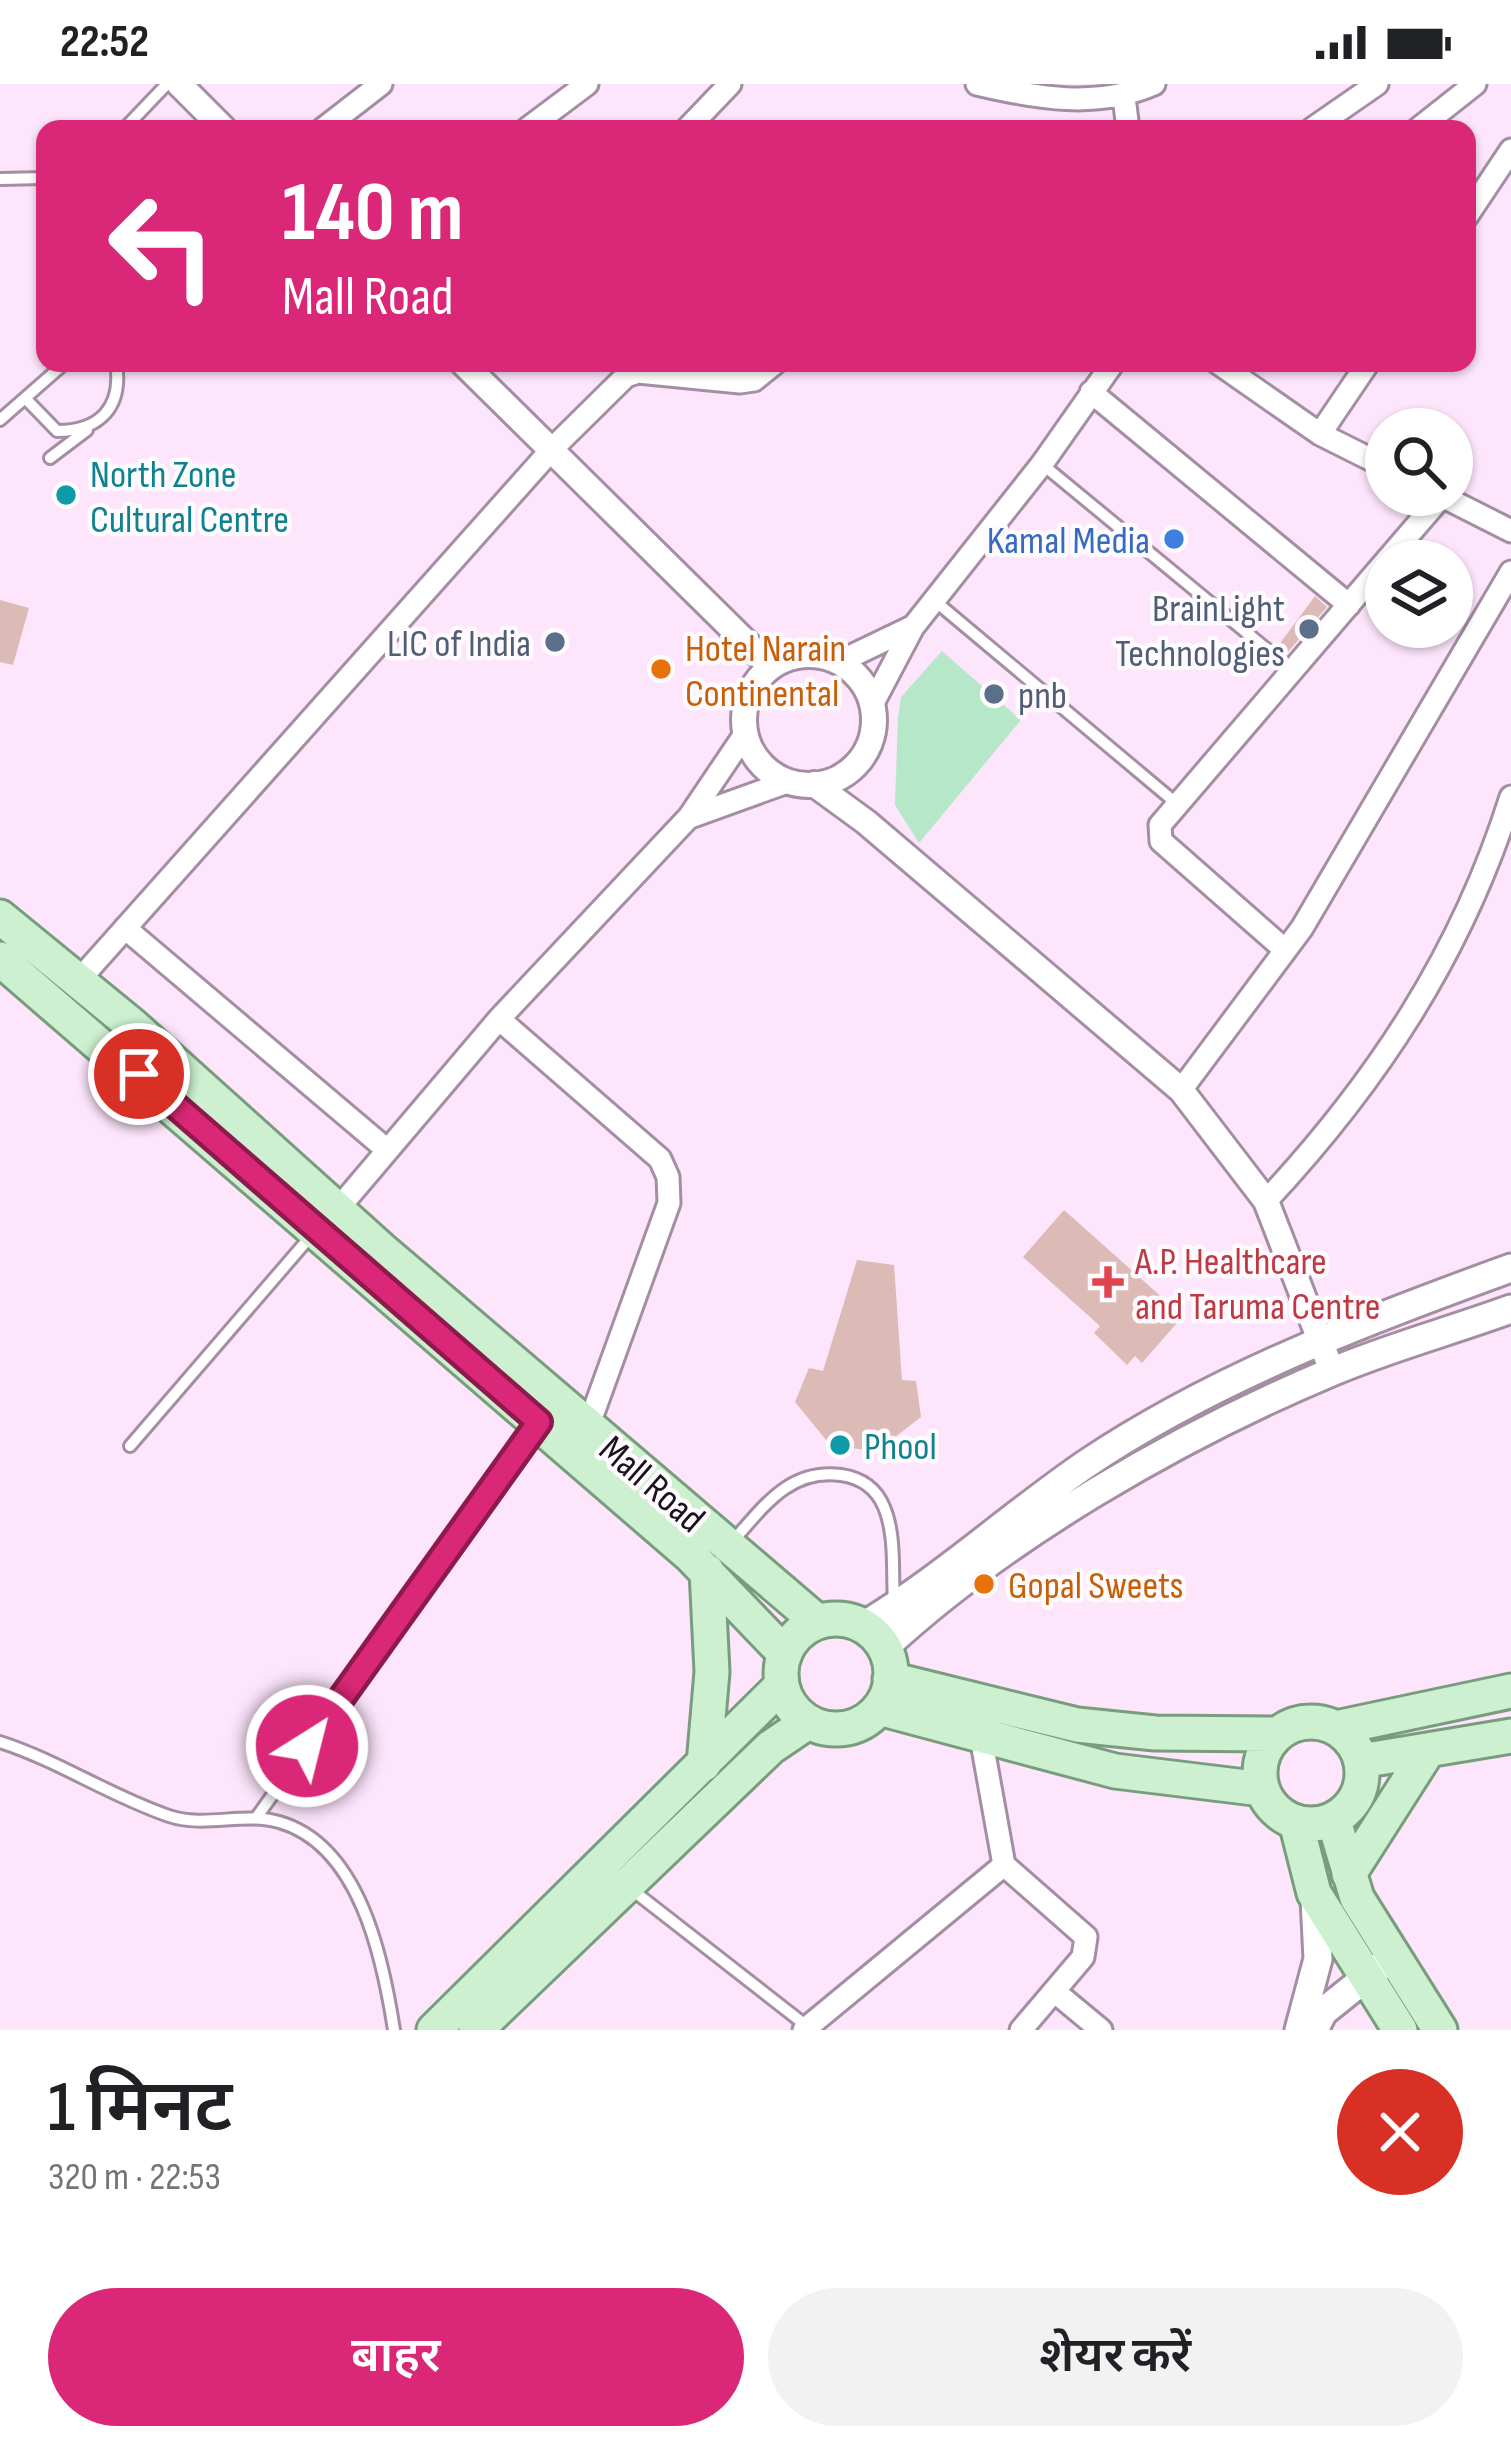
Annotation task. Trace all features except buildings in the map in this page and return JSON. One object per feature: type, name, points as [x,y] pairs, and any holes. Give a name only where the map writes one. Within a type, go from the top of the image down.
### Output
[{"type":"main road","name":"Mall Road","points":[[0,917],[79,980],[539,1422],[717,1559],[818,1622]]},
{"type":"main road","name":"Mall Road","points":[[0,959],[588,1427],[717,1559],[783,1669]]},
{"type":"main road","points":[[783,1669],[796,1712],[808,1722],[838,1729],[854,1726],[879,1665],[894,1607],[1088,1463],[1203,1396],[1322,1339],[1511,1268]]},
{"type":"main road","points":[[879,1665],[920,1616],[1098,1494],[1220,1423],[1332,1371],[1511,1309]]},
{"type":"main road","points":[[704,1765],[717,1559]]},
{"type":"main road","points":[[434,2030],[704,1765],[783,1669],[792,1640],[818,1622],[848,1620],[879,1665],[981,1737],[1115,1771],[1262,1789]]},
{"type":"main road","points":[[879,1665],[1077,1725],[1155,1733],[1278,1734],[1312,1722],[1336,1728],[1511,1691]]},
{"type":"main road","points":[[476,2030],[771,1747],[808,1722]]},
{"type":"main road","points":[[1278,1734],[1260,1765],[1262,1789],[1275,1810],[1296,1822],[1334,1821],[1359,1792],[1360,1761],[1353,1744],[1336,1728]]},
{"type":"main road","points":[[1360,1761],[1511,1736]]},
{"type":"main road","points":[[1348,1874],[1427,1752]]},
{"type":"main road","points":[[1334,1821],[1400,2030]]},
{"type":"main road","points":[[1296,1822],[1314,1893],[1318,1959],[1299,2030]]},
{"type":"main road","points":[[1314,1893],[1440,2030]]},
{"type":"main road","points":[[1314,2030],[1323,2012],[1378,1967]]},
{"type":"street","points":[[179,84],[215,120]]},
{"type":"street","points":[[335,120],[381,84]]},
{"type":"street","points":[[539,120],[587,84]]},
{"type":"street","points":[[696,120],[730,84]]},
{"type":"street","points":[[977,84],[1055,99],[1124,97],[1154,84]]},
{"type":"street","points":[[1325,120],[1377,84]]},
{"type":"street","points":[[1429,120],[1474,84]]},
{"type":"street","points":[[1124,97],[1127,120]]},
{"type":"street","points":[[1476,203],[1511,151]]},
{"type":"street","points":[[473,372],[771,667]]},
{"type":"street","points":[[79,980],[553,448],[626,376],[638,372],[740,382],[764,372]]},
{"type":"street","points":[[872,703],[913,627],[1042,464],[1106,372]]},
{"type":"street","points":[[1231,372],[1320,434],[1365,456]]},
{"type":"street","points":[[1320,434],[1362,372]]},
{"type":"street","points":[[1091,392],[1348,604]]},
{"type":"street","points":[[1473,512],[1511,531]]},
{"type":"street","points":[[1404,540],[1424,516]]},
{"type":"street","points":[[1181,1090],[1285,950],[1511,572]]},
{"type":"street","points":[[1285,950],[1161,841],[1160,825],[1365,585]]},
{"type":"street","points":[[839,662],[913,627]]},
{"type":"street","points":[[689,817],[787,782],[814,784],[848,773],[866,752],[874,726],[872,703],[855,673],[839,662],[817,655],[791,657],[771,667],[746,706],[746,734],[767,770],[787,782]]},
{"type":"street","points":[[327,1220],[499,1019],[689,817],[746,734]]},
{"type":"street","points":[[848,773],[866,822]]},
{"type":"street","points":[[814,784],[866,822],[1181,1090],[1266,1201],[1332,1371]]},
{"type":"street","points":[[1266,1201],[1314,1149],[1413,1018],[1453,946],[1511,797]]},
{"type":"street","points":[[125,928],[386,1149]]},
{"type":"street","points":[[499,1019],[660,1159],[668,1177],[668,1203],[588,1427]]},
{"type":"street","points":[[981,1737],[1004,1865],[1086,1937],[1083,1957],[1021,2030]]},
{"type":"street","points":[[806,2028],[1004,1865]]},
{"type":"street","points":[[1054,1991],[1101,2030]]},
{"type":"lane","points":[[132,120],[166,84]]},
{"type":"lane","points":[[0,179],[36,178]]},
{"type":"lane","points":[[0,420],[55,372]]},
{"type":"lane","points":[[50,458],[109,412],[118,395],[117,372]]},
{"type":"lane","points":[[25,398],[57,430],[89,428]]},
{"type":"lane","points":[[1042,464],[1292,670]]},
{"type":"lane","points":[[934,600],[1176,803]]},
{"type":"lane","points":[[130,1447],[327,1220]]},
{"type":"lane","points":[[256,1819],[539,1422]]},
{"type":"lane","points":[[717,1559],[773,1496],[800,1478],[857,1477],[874,1490],[889,1522],[894,1607]]},
{"type":"lane","points":[[0,1742],[174,1818],[283,1823],[310,1839],[348,1882],[377,1948],[394,2030]]},
{"type":"lane","points":[[629,1887],[806,2028]]},
{"type":"green space","points":[[942,651],[1021,720],[919,843],[895,805],[898,718],[901,697]]},
{"type":"place","name":"North Zone Cultural Centre","points":[[66,495]]},
{"type":"place","name":"Kamal Media","points":[[1174,539]]},
{"type":"place","name":"BrainLight Technologies","points":[[1309,629]]},
{"type":"place","name":"LIC of India","points":[[555,642]]},
{"type":"place","name":"Hotel Narain Continental","points":[[661,669]]},
{"type":"place","name":"pnb","points":[[994,694]]},
{"type":"place","name":"A.P. Healthcare and Taruma Centre","points":[[1108,1282]]},
{"type":"place","name":"Phool","points":[[840,1445]]},
{"type":"place","name":"Gopal Sweets","points":[[984,1584]]},
{"type":"route","points":[[139,1074],[539,1422],[307,1746]]}]
